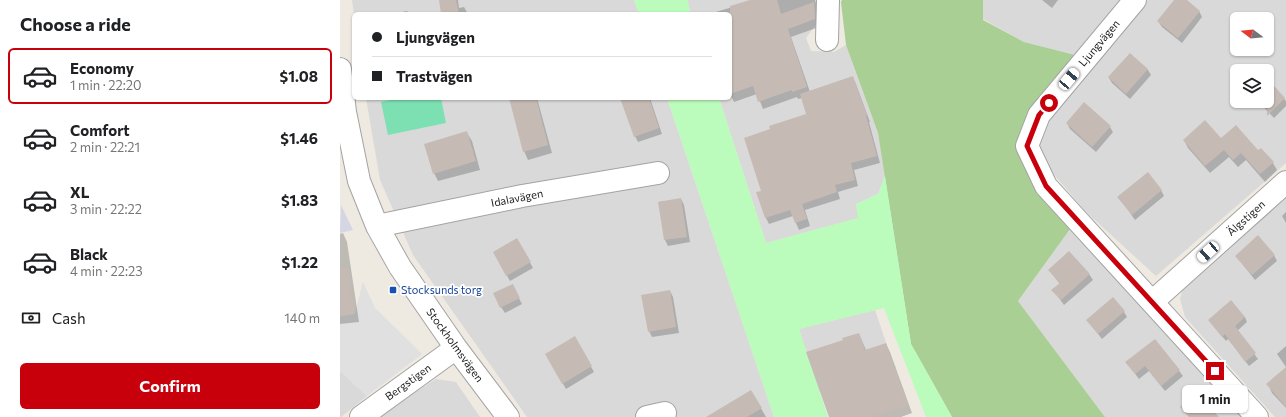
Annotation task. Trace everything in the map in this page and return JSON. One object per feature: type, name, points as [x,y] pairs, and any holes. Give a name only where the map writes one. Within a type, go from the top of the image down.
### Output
[{"type":"street","points":[[827,40],[828,0]]},
{"type":"street","name":"Ljungvägen","points":[[1135,0],[1039,115],[1027,146],[1046,186],[1152,302]]},
{"type":"street","name":"Stockholmsvägen","points":[[340,69],[345,112],[359,181],[377,226],[400,267],[456,348],[508,417]]},
{"type":"street","name":"Idalavägen","points":[[377,226],[522,196],[658,173]]},
{"type":"street","name":"Älgstigen","points":[[1152,302],[1286,182]]},
{"type":"street","points":[[1152,302],[1257,417]]},
{"type":"street","name":"Bergstigen","points":[[361,417],[456,348]]},
{"type":"shaded area","points":[[352,0],[634,0],[638,12],[354,12]]},
{"type":"shaded area","points":[[687,0],[821,0],[821,18],[806,38],[811,51],[834,52],[846,45],[878,133],[885,176],[878,194],[856,204],[859,218],[766,243],[720,100],[732,100],[732,12],[690,12]]},
{"type":"shaded area","points":[[983,0],[1124,0],[1075,55],[1024,42],[983,19]]},
{"type":"shaded area","points":[[1148,0],[1286,0],[1286,163],[1156,276],[1085,211],[1045,164],[1036,143],[1051,112]]},
{"type":"shaded area","points":[[366,100],[668,100],[774,417],[527,417],[413,255],[380,180]]},
{"type":"shaded area","points":[[1286,193],[1286,417],[1275,417],[1185,317],[1180,299],[1184,285]]},
{"type":"shaded area","points":[[341,205],[353,230],[340,233]]},
{"type":"shaded area","points":[[1073,225],[1244,417],[1105,417],[1018,301]]},
{"type":"shaded area","points":[[363,282],[375,308],[422,354],[367,396],[340,371],[340,316],[355,313]]},
{"type":"shaded area","points":[[875,310],[896,368],[819,392],[799,329]]},
{"type":"shaded area","points":[[340,371],[367,396],[341,417],[340,417]]},
{"type":"shaded area","points":[[436,379],[456,382],[480,417],[376,417]]},
{"type":"green space","points":[[634,0],[687,0],[690,12],[638,12]]},
{"type":"green space","points":[[842,0],[983,0],[983,20],[1024,42],[1075,55],[1018,148],[1073,225],[1018,301],[1105,417],[952,417],[911,344],[878,133],[846,45]]},
{"type":"green space","points":[[390,100],[441,100],[446,123],[388,135],[381,102]]},
{"type":"green space","points":[[668,100],[720,100],[766,243],[858,218],[856,204],[878,194],[885,176],[911,344],[952,417],[926,417],[884,308],[799,329],[828,417],[774,417]]},
{"type":"building","points":[[439,0],[456,0],[459,12],[441,12]]},
{"type":"building","points":[[750,0],[777,0],[781,14],[814,2],[815,19],[788,29],[807,87],[792,92],[792,90],[758,102],[753,86],[732,93],[732,12],[730,12],[730,6]]},
{"type":"building","points":[[1174,0],[1187,0],[1200,11],[1178,38],[1157,21]]},
{"type":"building","points":[[1130,53],[1148,69],[1126,94],[1108,77]]},
{"type":"building","points":[[853,76],[867,115],[866,116],[877,156],[851,163],[855,180],[835,185],[837,192],[802,204],[807,219],[795,223],[790,210],[765,218],[756,192],[761,191],[744,138],[770,129],[769,126],[806,114],[800,94]]},
{"type":"building","points":[[1274,86],[1285,98],[1267,116],[1267,108],[1274,108]]},
{"type":"building","points":[[510,100],[537,100],[548,145],[523,152]]},
{"type":"building","points":[[621,100],[650,100],[659,128],[634,137]]},
{"type":"building","points":[[1084,102],[1111,126],[1092,147],[1066,123]]},
{"type":"building","points":[[1205,120],[1221,138],[1236,125],[1258,150],[1261,148],[1274,162],[1260,174],[1241,153],[1233,160],[1224,150],[1205,166],[1183,140]]},
{"type":"building","points":[[467,131],[476,161],[433,174],[424,144]]},
{"type":"building","points":[[1148,172],[1162,190],[1132,215],[1117,197]]},
{"type":"building","points":[[681,198],[687,237],[664,240],[658,202]]},
{"type":"building","points":[[1258,235],[1275,255],[1252,275],[1235,256]]},
{"type":"building","points":[[517,238],[531,262],[506,276],[493,252]]},
{"type":"building","points":[[1069,251],[1090,274],[1061,300],[1051,290],[1060,283],[1048,270]]},
{"type":"building","points":[[348,268],[355,314],[340,316],[340,269]]},
{"type":"building","points":[[513,284],[520,298],[500,308],[493,293]]},
{"type":"building","points":[[670,290],[676,327],[648,332],[641,295]]},
{"type":"building","points":[[1113,297],[1125,311],[1098,334],[1086,320]]},
{"type":"building","points":[[1231,300],[1245,317],[1235,326],[1256,353],[1245,362],[1225,334],[1222,337],[1208,320]]},
{"type":"building","points":[[859,333],[865,350],[886,343],[908,405],[871,417],[829,417],[806,352]]},
{"type":"building","points":[[575,336],[592,366],[562,384],[545,354]]},
{"type":"building","points":[[1155,339],[1180,370],[1161,386],[1145,366],[1135,374],[1125,362]]},
{"type":"building","points":[[1286,367],[1286,407],[1266,384]]},
{"type":"building","points":[[751,390],[762,408],[747,417],[706,417]]},
{"type":"building","points":[[1195,392],[1219,417],[1189,417],[1180,407]]},
{"type":"place","name":"Stocksunds torg","points":[[393,290]]},
{"type":"route","points":[[1049,103],[1039,115],[1027,146],[1046,186],[1215,371]]}]
